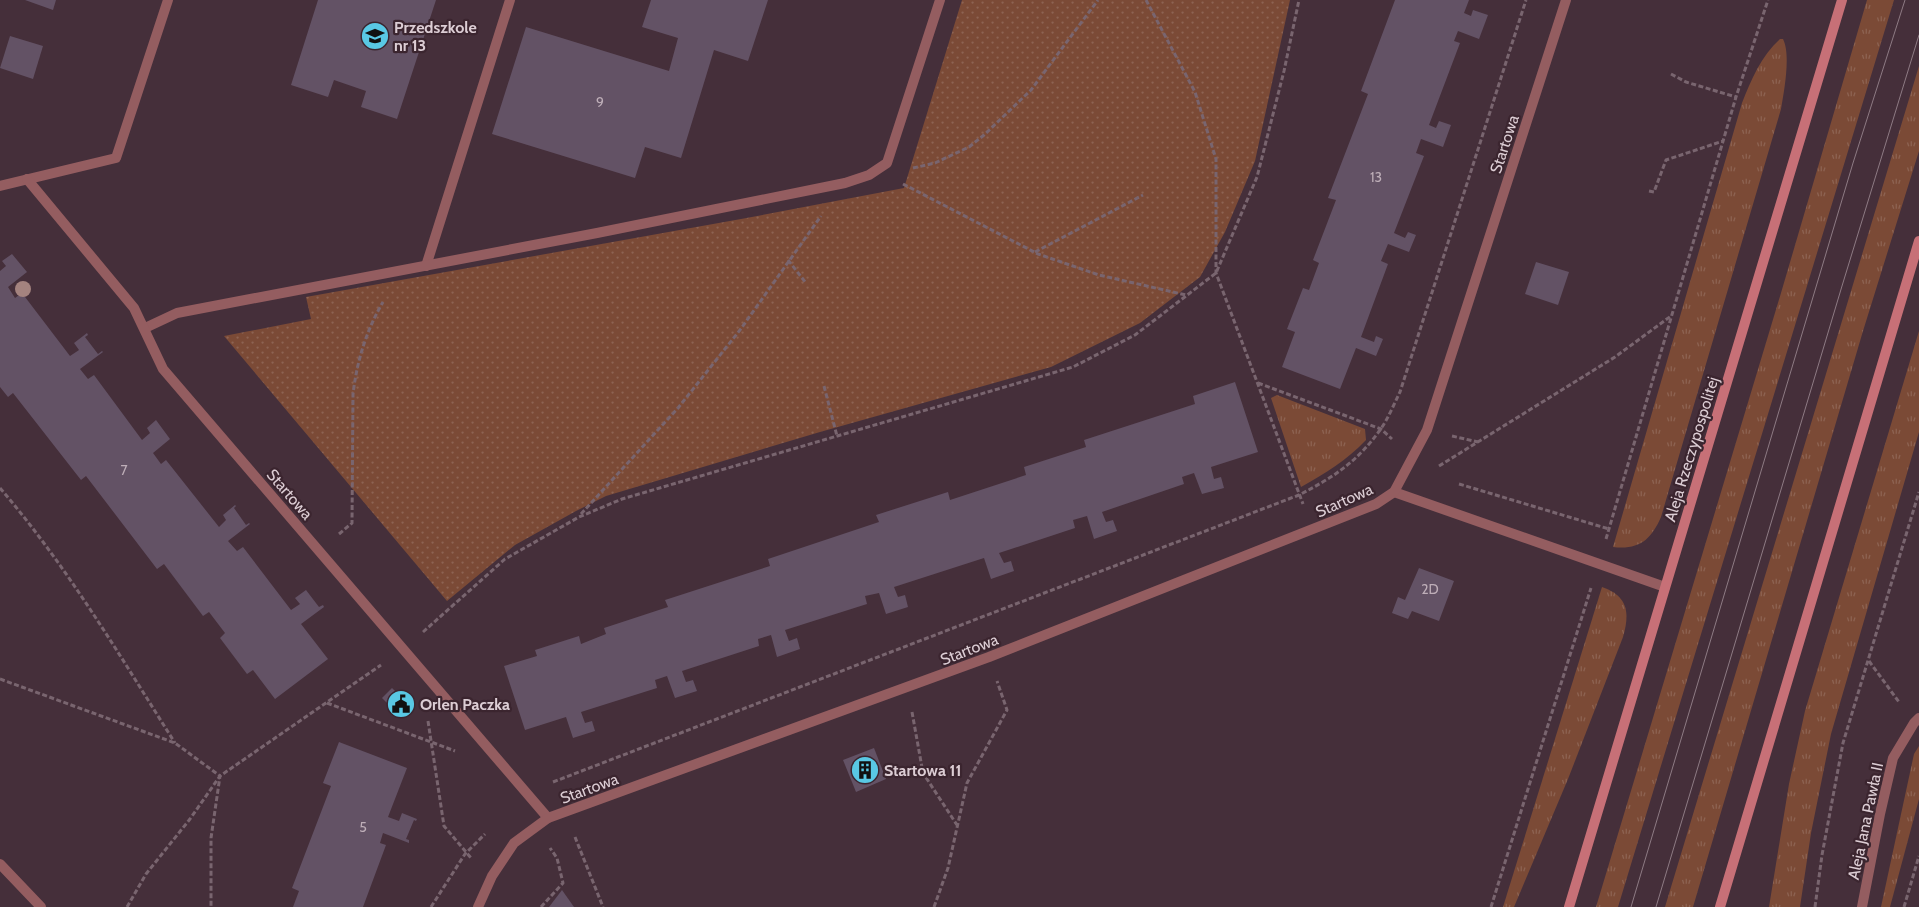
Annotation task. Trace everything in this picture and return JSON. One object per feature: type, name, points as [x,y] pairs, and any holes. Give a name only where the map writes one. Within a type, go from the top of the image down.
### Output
[{"type":"main road","name":"Aleja Rzeczypospolitej","points":[[1569,907],[1842,0]]},
{"type":"main road","points":[[1720,907],[1919,241]]},
{"type":"street","points":[[0,186],[116,158],[168,0]]},
{"type":"street","points":[[426,266],[510,0]]},
{"type":"street","points":[[145,328],[177,313],[401,271],[845,183],[869,176],[887,162],[940,0]]},
{"type":"street","name":"Startowa","points":[[478,907],[492,876],[514,843],[548,818],[989,657],[1376,504],[1394,492],[1428,430],[1566,0]]},
{"type":"street","name":"Startowa","points":[[27,179],[134,308],[163,370],[548,818]]},
{"type":"street","name":"Startowa","points":[[1394,492],[1665,587]]},
{"type":"street","name":"Aleja Jana Pawła II","points":[[1862,907],[1880,814],[1894,758],[1916,721]]},
{"type":"street","points":[[0,864],[41,907]]},
{"type":"path","points":[[887,162],[902,171],[935,163],[969,147],[977,141],[1031,90],[1098,0]]},
{"type":"path","points":[[1146,0],[1195,92],[1216,158],[1216,273],[1312,530]]},
{"type":"path","points":[[418,637],[505,559],[579,517],[622,499],[1073,367],[1135,335],[1216,273],[1257,177],[1284,71],[1299,0]]},
{"type":"path","points":[[547,784],[1299,495],[1343,470],[1363,451],[1381,429],[1400,392],[1526,0]]},
{"type":"path","points":[[1492,907],[1599,564],[1736,97],[1768,0]]},
{"type":"path","points":[[1671,74],[1686,82],[1736,97]]},
{"type":"path","points":[[1649,191],[1654,192],[1666,160],[1723,141]]},
{"type":"path","points":[[898,182],[1035,252],[1099,275],[1187,295]]},
{"type":"path","points":[[579,517],[678,408],[740,330],[788,260],[845,183]]},
{"type":"path","points":[[1035,252],[1143,196]]},
{"type":"path","points":[[788,260],[806,283]]},
{"type":"path","points":[[319,551],[352,523],[353,394],[355,375],[363,342],[401,271]]},
{"type":"path","points":[[1433,469],[1615,357],[1672,315]]},
{"type":"path","points":[[1257,383],[1381,429]]},
{"type":"path","points":[[824,386],[837,436]]},
{"type":"path","points":[[1453,482],[1609,529]]},
{"type":"path","points":[[0,488],[31,525],[93,614],[175,743]]},
{"type":"path","points":[[1815,907],[1822,855],[1843,743],[1919,492]]},
{"type":"path","points":[[934,907],[948,868],[967,783],[1006,710],[989,657]]},
{"type":"path","points":[[127,907],[146,874],[190,819],[220,776],[388,660]]},
{"type":"path","points":[[1869,660],[1916,721]]},
{"type":"path","points":[[0,679],[175,743],[220,776]]},
{"type":"path","points":[[907,688],[923,773],[958,825]]},
{"type":"path","points":[[327,702],[456,752]]},
{"type":"path","points":[[427,713],[444,826],[465,854],[492,876]]},
{"type":"path","points":[[211,907],[211,838],[220,776]]},
{"type":"path","points":[[565,813],[603,907]]},
{"type":"path","points":[[535,827],[557,858],[563,883],[541,907]]},
{"type":"path","points":[[431,907],[465,854],[491,829]]},
{"type":"path","points":[[1904,907],[1919,856]]},
{"type":"green space","points":[[962,0],[1290,0],[1255,161],[1225,232],[1200,277],[1140,323],[1051,367],[820,432],[606,496],[515,545],[447,601],[224,336],[311,319],[306,297],[904,188]]},
{"type":"green space","points":[[1867,0],[1894,0],[1618,907],[1596,907],[1781,293]]},
{"type":"green space","points":[[1780,39],[1783,39],[1787,63],[1781,109],[1661,517],[1653,532],[1643,542],[1630,547],[1613,547],[1742,103],[1762,61]]},
{"type":"green space","points":[[1919,66],[1919,151],[1863,331],[1693,907],[1665,907]]},
{"type":"green space","points":[[1919,331],[1919,432],[1831,734],[1811,833],[1800,907],[1769,907],[1789,784],[1805,711]]},
{"type":"green space","points":[[1277,395],[1365,429],[1366,440],[1336,466],[1301,487],[1271,398]]},
{"type":"green space","points":[[1602,587],[1617,595],[1625,606],[1626,620],[1623,637],[1568,779],[1514,907],[1503,907]]},
{"type":"green space","points":[[1919,746],[1919,799],[1890,907],[1881,907],[1914,754]]},
{"type":"building","points":[[25,0],[56,0],[53,10]]},
{"type":"building","points":[[318,0],[436,0],[397,119],[361,107],[366,91],[334,80],[328,97],[291,85]]},
{"type":"building","points":[[651,0],[768,0],[748,61],[714,50],[681,158],[645,147],[635,178],[492,134],[526,27],[669,71],[678,38],[642,27]]},
{"type":"building","points":[[1395,0],[1469,0],[1464,13],[1471,16],[1473,10],[1488,15],[1479,39],[1458,31],[1454,41],[1460,43],[1429,125],[1436,128],[1439,121],[1451,125],[1443,147],[1421,139],[1416,153],[1424,156],[1394,233],[1405,238],[1408,232],[1416,235],[1409,252],[1388,244],[1381,261],[1388,264],[1361,337],[1374,342],[1376,336],[1383,339],[1376,356],[1356,348],[1340,389],[1282,367],[1295,332],[1287,329],[1303,288],[1309,290],[1319,263],[1313,260],[1336,200],[1328,198],[1368,94],[1361,91]]},
{"type":"building","points":[[10,36],[43,46],[33,79],[0,68]]},
{"type":"building","points":[[12,254],[27,272],[8,287],[15,298],[22,293],[70,356],[79,350],[74,343],[87,333],[88,335],[85,337],[98,354],[103,352],[80,369],[88,379],[94,375],[142,440],[150,433],[147,428],[156,420],[170,439],[153,453],[161,464],[166,460],[219,527],[226,520],[223,515],[235,505],[234,508],[246,525],[250,524],[228,541],[237,551],[243,547],[291,610],[300,604],[295,598],[306,590],[319,607],[323,605],[324,607],[301,624],[328,659],[275,699],[253,670],[247,674],[220,638],[225,633],[209,612],[203,616],[164,564],[157,569],[86,476],[81,480],[13,393],[8,397],[0,387],[0,271],[6,266],[2,261]]},
{"type":"building","points":[[1536,262],[1569,272],[1558,305],[1525,294]]},
{"type":"building","points":[[1235,382],[1258,452],[1211,467],[1214,479],[1221,477],[1224,488],[1202,494],[1194,473],[1182,477],[1184,484],[1102,512],[1106,522],[1113,520],[1117,531],[1094,539],[1087,516],[1073,520],[1075,528],[999,553],[1004,563],[1011,561],[1014,571],[991,579],[984,558],[894,587],[898,597],[905,595],[908,607],[886,614],[879,593],[865,596],[867,604],[785,630],[789,641],[797,638],[800,649],[777,657],[771,635],[758,639],[759,646],[682,671],[686,682],[693,680],[697,691],[675,698],[667,676],[655,680],[657,688],[581,712],[585,723],[592,721],[595,731],[573,738],[566,717],[525,730],[504,666],[537,656],[535,650],[579,636],[581,644],[606,634],[604,628],[668,607],[665,600],[770,566],[768,559],[879,522],[876,515],[948,492],[950,500],[1026,475],[1024,467],[1086,447],[1084,440],[1195,404],[1193,396]]},
{"type":"building","points":[[1419,568],[1454,581],[1439,621],[1412,611],[1408,619],[1392,613],[1398,597],[1405,600]]},
{"type":"building","points":[[392,688],[409,705],[399,715],[382,698]]},
{"type":"building","points":[[339,742],[407,768],[388,817],[399,821],[402,813],[417,819],[416,821],[414,820],[406,839],[409,840],[409,843],[383,833],[380,843],[386,845],[363,907],[293,907],[299,891],[292,888],[331,786],[323,783]]},
{"type":"building","name":"Startowa 11","points":[[874,748],[886,779],[856,792],[843,760]]},
{"type":"building","points":[[562,890],[574,907],[549,907]]},
{"type":"tram line","points":[[1631,907],[1853,163],[1905,0]]},
{"type":"tram line","points":[[1656,907],[1919,35]]},
{"type":"place","name":"Przedszkole nr 13","points":[[375,36]]},
{"type":"place","name":"Orlen Paczka","points":[[401,704]]},
{"type":"place","name":"Startowa 11","points":[[865,770]]}]
